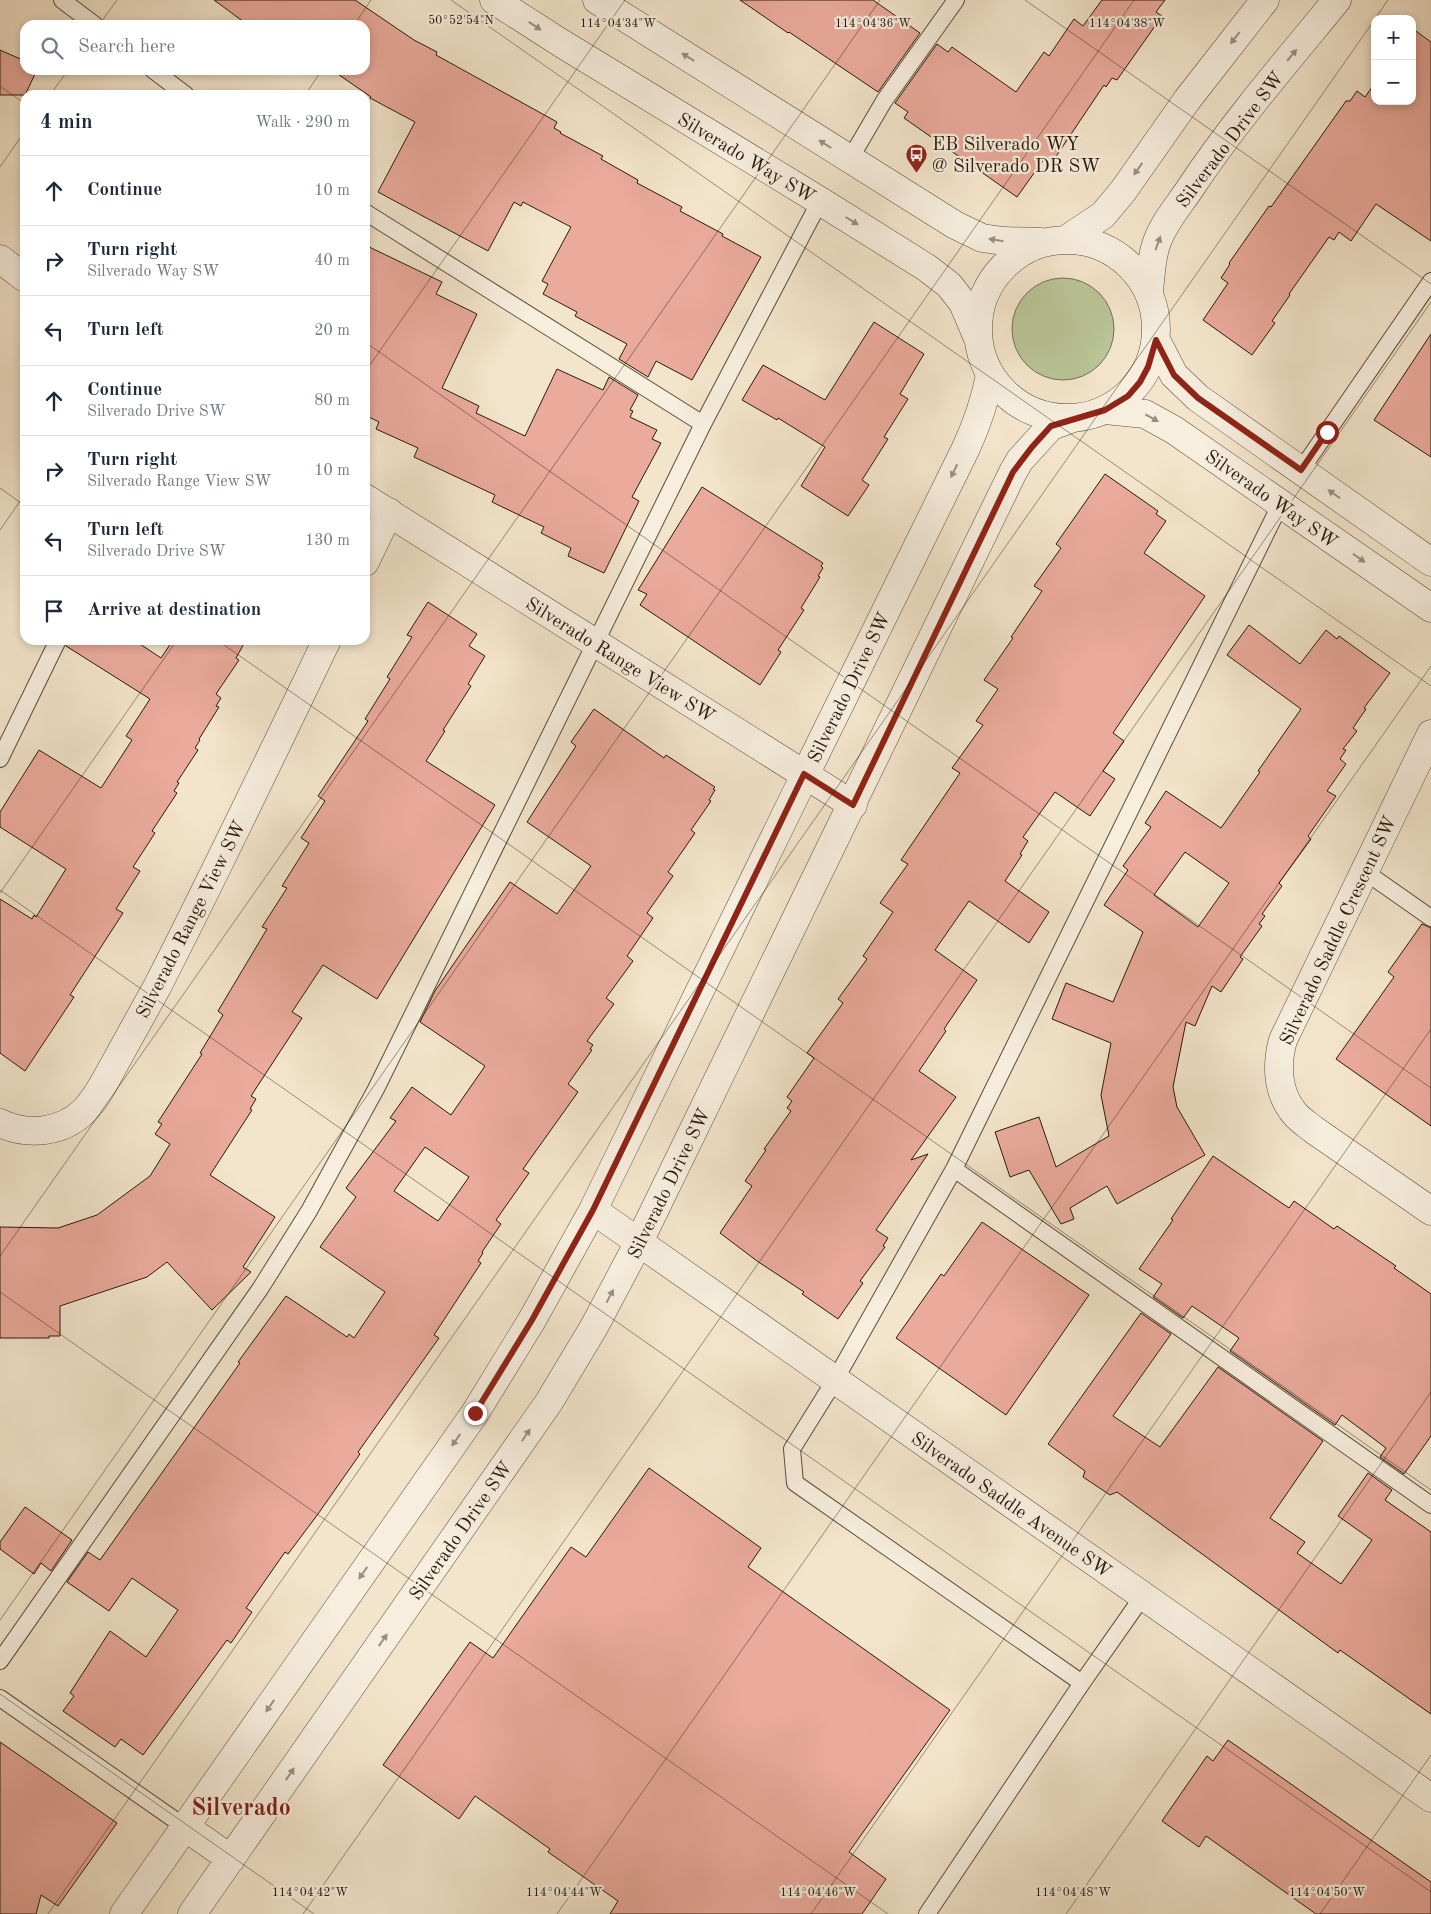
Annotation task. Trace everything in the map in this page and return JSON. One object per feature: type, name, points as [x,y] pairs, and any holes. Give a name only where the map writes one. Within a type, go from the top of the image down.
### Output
[{"type":"street","name":"Silverado Way SW","points":[[494,0],[570,49],[927,268],[949,285],[963,303],[977,336]]},
{"type":"street","points":[[597,0],[955,225],[982,238],[1003,241],[1056,240],[1086,241],[1105,248],[1124,259],[1136,271],[1148,291],[1155,310],[1156,340],[1148,367],[1140,382],[1128,396],[1105,410],[1089,416],[1073,418],[1045,416],[1022,407],[1002,390],[990,374],[982,356],[977,336],[980,306],[987,287],[1002,268],[1019,253],[1056,240],[1103,215],[1123,191],[1187,100],[1265,0]]},
{"type":"street","name":"Silverado Drive SW","points":[[1148,291],[1157,242],[1168,221],[1236,126],[1337,0]]},
{"type":"street","points":[[0,259],[20,274]]},
{"type":"street","name":"Silverado Way SW","points":[[1156,340],[1174,375],[1198,398],[1431,562]]},
{"type":"street","name":"Silverado Drive SW","points":[[124,1914],[475,1413],[532,1320],[593,1210],[804,774],[976,428],[986,398],[990,374]]},
{"type":"street","name":"Silverado Way SW","points":[[1105,410],[1145,414],[1174,430],[1431,608]]},
{"type":"street","name":"Silverado Drive SW","points":[[192,1914],[548,1402],[594,1327],[639,1242],[853,805],[1013,472],[1051,426],[1073,418]]},
{"type":"street","name":"Silverado Range View SW","points":[[370,501],[853,805]]},
{"type":"street","points":[[370,552],[389,512]]},
{"type":"street","name":"Silverado Range View SW","points":[[0,1123],[12,1128],[34,1131],[50,1129],[70,1121],[84,1111],[99,1092],[200,904],[325,645]]},
{"type":"street","name":"Silverado Saddle Crescent SW","points":[[1431,734],[1283,1040],[1279,1056],[1278,1076],[1283,1094],[1295,1114],[1314,1130],[1431,1212]]},
{"type":"street","name":"Silverado Saddle Avenue SW","points":[[593,1210],[1431,1798]]},
{"type":"street","points":[[185,1827],[230,1859]]},
{"type":"lane","points":[[62,0],[88,20]]},
{"type":"lane","points":[[850,159],[884,101],[956,0]]},
{"type":"lane","points":[[160,75],[180,90]]},
{"type":"lane","points":[[0,1661],[260,1288],[309,1211],[376,1089],[703,424],[820,201]]},
{"type":"lane","points":[[370,215],[703,424]]},
{"type":"lane","points":[[1301,470],[1431,281]]},
{"type":"lane","points":[[1082,1683],[795,1483],[792,1449],[836,1380],[954,1169],[1281,504]]},
{"type":"lane","points":[[0,759],[56,645]]},
{"type":"lane","points":[[1364,871],[1431,918]]},
{"type":"lane","points":[[954,1169],[1431,1505]]},
{"type":"lane","points":[[926,1914],[1143,1596]]},
{"type":"lane","points":[[0,1698],[185,1827]]},
{"type":"green space","points":[[1063,278],[1082,282],[1099,293],[1110,310],[1114,329],[1110,348],[1099,365],[1082,376],[1063,380],[1044,376],[1027,365],[1016,348],[1012,329],[1016,310],[1027,293],[1044,282]]},
{"type":"building","points":[[214,0],[355,0],[414,40],[437,52],[436,55],[557,122],[554,128],[560,133],[603,156],[601,159],[638,180],[637,183],[682,207],[680,211],[761,257],[692,380],[656,361],[648,377],[619,359],[627,344],[575,316],[577,312],[543,294],[548,284],[542,281],[571,227],[523,202],[521,206],[514,202],[488,251],[378,192],[415,122],[370,98],[370,90],[361,90],[339,75],[370,75],[370,20],[241,20]]},
{"type":"building","points":[[740,0],[873,0],[920,33],[878,92]]},
{"type":"building","points":[[1102,0],[1165,0],[1156,12],[1162,16],[1117,80],[1112,78],[1106,87],[1104,85],[1051,164],[1044,159],[1017,197],[904,118],[908,112],[895,103],[937,44],[948,52],[952,47],[1016,92],[1044,52],[1049,56],[1074,19],[1083,26]]},
{"type":"building","points":[[1416,31],[1431,42],[1431,241],[1376,204],[1351,241],[1339,232],[1334,240],[1329,237],[1289,294],[1272,321],[1275,323],[1252,355],[1203,320],[1228,283],[1221,278],[1229,263],[1269,206],[1271,207],[1346,101],[1350,101],[1357,91],[1365,97],[1371,89],[1371,105],[1416,105]]},
{"type":"building","points":[[0,50],[20,59],[20,75],[35,75],[27,90],[20,90],[20,95],[0,95]]},
{"type":"building","points":[[370,247],[442,282],[436,294],[477,314],[442,388],[479,406],[476,413],[525,436],[557,369],[603,390],[609,377],[638,395],[630,410],[633,411],[630,417],[657,430],[652,439],[661,443],[632,497],[639,501],[604,573],[568,556],[571,548],[541,533],[544,527],[492,502],[495,495],[414,457],[418,448],[376,429],[379,422],[370,418]]},
{"type":"building","points":[[874,322],[924,354],[900,394],[908,399],[884,437],[888,439],[862,480],[869,485],[848,516],[801,486],[825,447],[778,418],[777,420],[742,400],[763,365],[825,400]]},
{"type":"building","points":[[1431,334],[1431,457],[1374,420]]},
{"type":"building","points":[[1105,474],[1158,511],[1156,514],[1166,521],[1144,553],[1205,596],[1113,733],[1124,741],[1103,771],[1115,779],[1090,816],[1055,792],[1023,837],[1028,841],[1020,854],[1022,855],[1005,881],[1049,912],[1029,943],[969,901],[935,950],[977,980],[919,1071],[956,1097],[911,1160],[928,1154],[876,1230],[888,1238],[883,1246],[885,1247],[860,1281],[863,1283],[838,1319],[802,1294],[804,1292],[757,1261],[720,1233],[752,1186],[745,1181],[766,1150],[764,1149],[791,1111],[787,1108],[792,1101],[787,1097],[814,1058],[807,1053],[843,1003],[838,999],[867,959],[863,956],[893,912],[880,903],[908,864],[901,860],[960,773],[952,768],[983,725],[976,721],[998,689],[984,680],[1042,591],[1034,586],[1061,548],[1056,544]]},
{"type":"building","points":[[702,487],[823,563],[821,566],[823,568],[818,576],[820,577],[801,608],[804,610],[778,650],[781,652],[760,685],[640,605],[647,594],[638,590]]},
{"type":"building","points":[[428,602],[477,634],[469,646],[485,656],[468,684],[471,686],[426,761],[495,805],[377,999],[323,965],[292,1012],[302,1018],[251,1096],[256,1099],[250,1109],[252,1110],[210,1175],[275,1217],[243,1267],[251,1272],[212,1310],[167,1262],[147,1277],[60,1306],[60,1336],[49,1336],[49,1338],[0,1338],[0,1227],[58,1228],[97,1215],[150,1176],[170,1144],[155,1134],[162,1124],[158,1122],[202,1054],[200,1053],[223,1015],[218,1011],[267,929],[262,927],[287,888],[282,886],[309,843],[301,838],[325,801],[318,796],[368,721],[365,719],[390,679],[387,677],[412,637],[407,635]]},
{"type":"building","points":[[1249,625],[1300,664],[1326,630],[1337,639],[1339,636],[1390,673],[1364,708],[1366,709],[1353,728],[1357,731],[1343,749],[1346,750],[1340,759],[1346,764],[1327,791],[1336,796],[1308,836],[1311,839],[1279,883],[1282,886],[1262,914],[1265,916],[1259,924],[1262,926],[1240,957],[1243,959],[1221,992],[1212,986],[1195,1026],[1186,1022],[1173,1087],[1177,1107],[1205,1155],[1117,1204],[1107,1186],[1070,1208],[1074,1219],[1061,1224],[1029,1170],[1010,1177],[995,1132],[1039,1117],[1056,1167],[1109,1136],[1101,1095],[1111,1043],[1052,1019],[1066,983],[1113,1002],[1143,932],[1104,905],[1128,870],[1123,866],[1151,827],[1145,823],[1166,791],[1221,828],[1301,709],[1227,655]],"holes":[[[1185,852],[1229,883],[1198,927],[1154,895]]]},
{"type":"building","points":[[142,645],[161,658],[170,645],[243,645],[236,658],[239,660],[216,694],[221,698],[216,706],[219,707],[199,739],[195,748],[198,750],[177,782],[179,783],[174,791],[177,793],[152,831],[155,833],[133,867],[140,871],[116,909],[123,913],[70,995],[74,997],[25,1071],[0,1053],[0,899],[32,919],[34,915],[36,917],[66,869],[0,827],[0,812],[39,750],[101,788],[132,740],[126,736],[150,699],[66,646]]},
{"type":"building","points":[[594,709],[664,758],[666,755],[715,787],[709,800],[711,801],[691,830],[695,833],[668,872],[673,876],[647,913],[653,918],[627,956],[633,961],[606,998],[614,1004],[587,1041],[593,1045],[590,1049],[592,1050],[568,1084],[578,1092],[523,1169],[529,1173],[496,1220],[501,1224],[482,1252],[478,1261],[481,1263],[434,1335],[439,1338],[358,1452],[360,1454],[318,1514],[288,1554],[285,1552],[246,1608],[252,1612],[231,1643],[227,1640],[143,1755],[121,1739],[115,1747],[63,1711],[74,1696],[70,1693],[110,1631],[146,1657],[178,1610],[132,1578],[109,1611],[67,1582],[88,1552],[100,1560],[286,1296],[347,1337],[349,1334],[354,1338],[385,1292],[320,1247],[356,1197],[346,1188],[396,1121],[390,1118],[412,1087],[451,1115],[485,1066],[420,1022],[435,991],[510,882],[557,914],[591,866],[527,822],[576,746],[571,742]],"holes":[[[425,1147],[469,1177],[438,1221],[394,1191]]]},
{"type":"building","points":[[1422,924],[1431,928],[1431,1126],[1336,1059],[1394,977],[1388,972]]},
{"type":"building","points":[[1213,1156],[1289,1208],[1294,1201],[1334,1229],[1337,1226],[1396,1266],[1394,1268],[1431,1294],[1431,1436],[1404,1474],[1380,1457],[1386,1448],[1342,1415],[1335,1425],[1230,1351],[1239,1338],[1192,1306],[1183,1318],[1153,1297],[1162,1284],[1139,1269],[1173,1220],[1171,1219]]},
{"type":"building","points":[[982,1222],[1089,1295],[1006,1415],[896,1338],[941,1274],[944,1276]]},
{"type":"building","points":[[1141,1313],[1171,1334],[1113,1416],[1160,1447],[1218,1367],[1323,1441],[1270,1518],[1305,1542],[1297,1553],[1341,1584],[1372,1540],[1338,1516],[1368,1473],[1392,1490],[1385,1500],[1431,1532],[1431,1714],[1340,1650],[1338,1653],[1117,1492],[1110,1495],[1083,1477],[1085,1471],[1048,1444]]},
{"type":"building","points":[[649,1468],[761,1548],[748,1567],[950,1710],[849,1852],[886,1879],[862,1914],[610,1914],[618,1901],[548,1852],[550,1849],[475,1796],[459,1819],[383,1765],[470,1642],[493,1658],[571,1547],[586,1557]]},
{"type":"building","points":[[25,1507],[72,1540],[51,1571],[41,1563],[34,1574],[0,1549],[0,1542]]},
{"type":"building","points":[[1228,1740],[1431,1882],[1431,1914],[1316,1914],[1206,1836],[1199,1847],[1162,1821],[1207,1756],[1213,1761]]},
{"type":"building","points":[[0,1742],[117,1823],[58,1906],[41,1895],[36,1914],[0,1914]]},
{"type":"place","name":"EB Silverado WY @ Silverado DR SW","points":[[916,173]]},
{"type":"district","name":"Silverado","points":[[241,1807]]},
{"type":"route","points":[[475,1413],[532,1320],[593,1210],[804,774],[853,805],[1020,460],[1051,426],[1105,410],[1128,396],[1140,382],[1148,367],[1156,340],[1174,375],[1198,398],[1301,470],[1327,432]]}]
